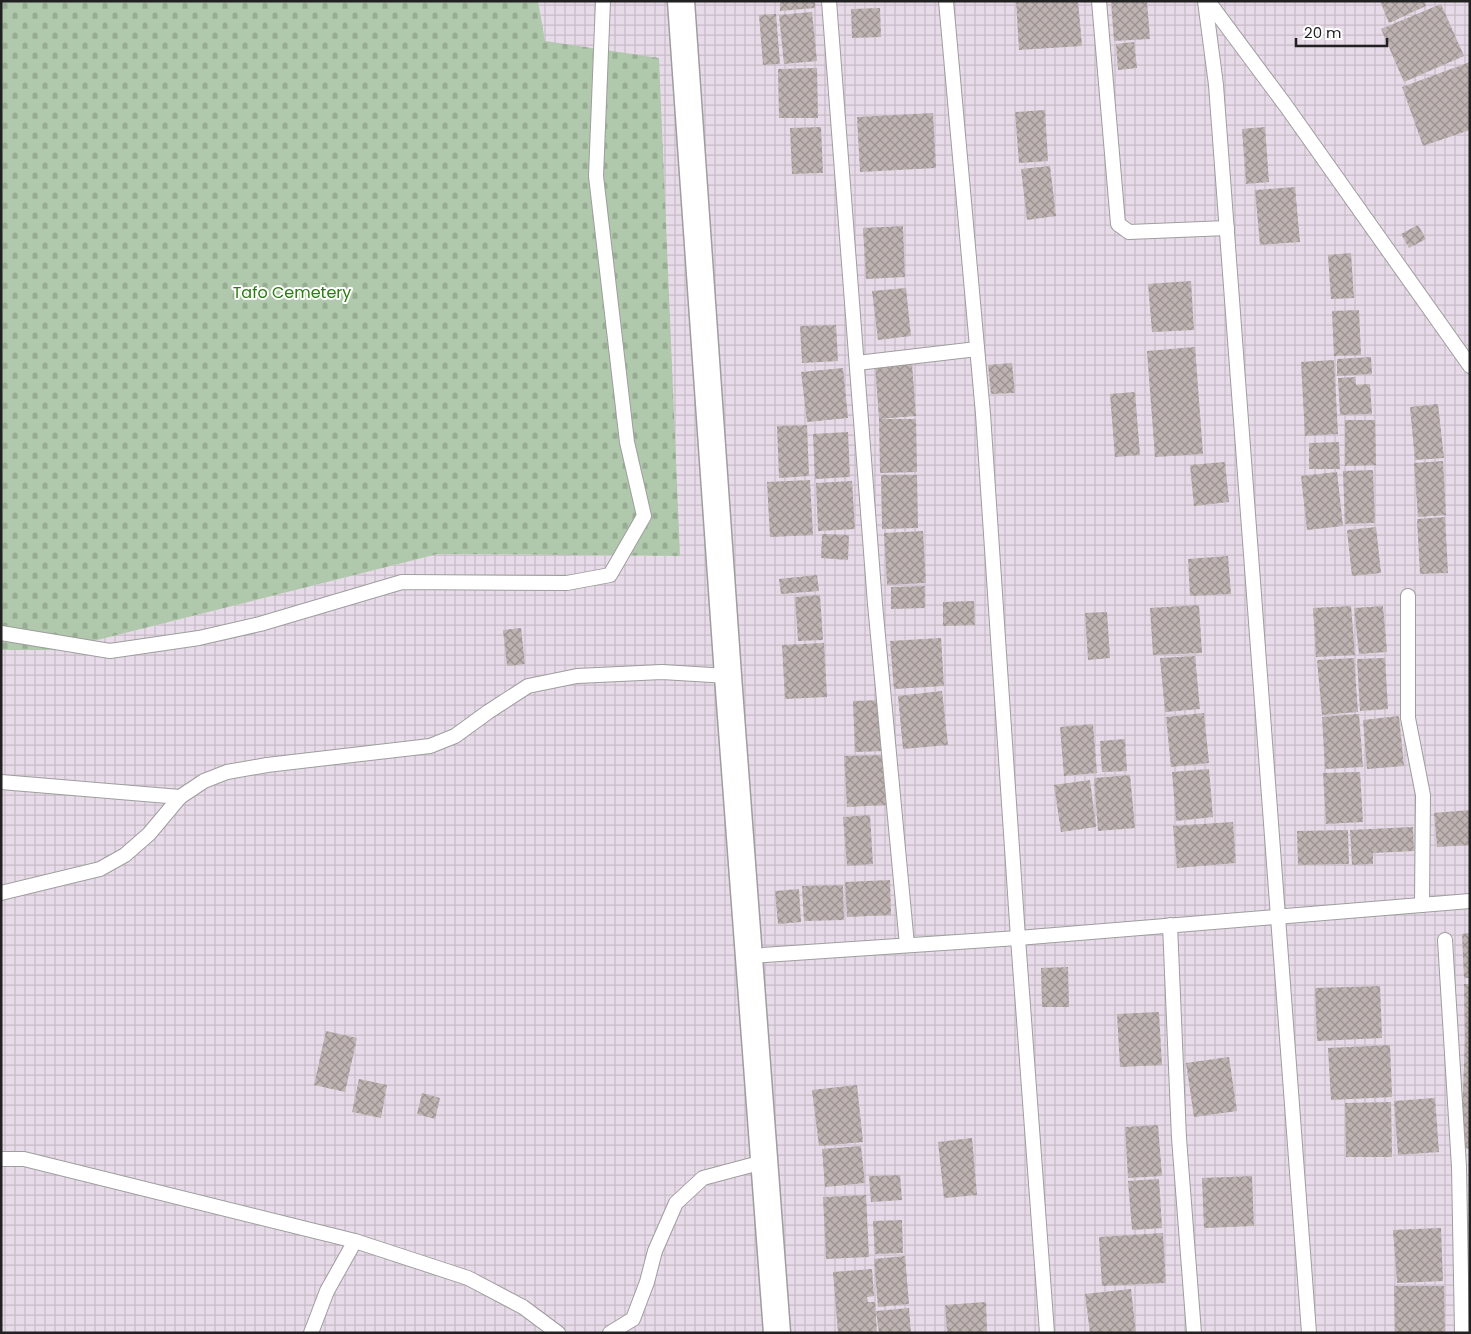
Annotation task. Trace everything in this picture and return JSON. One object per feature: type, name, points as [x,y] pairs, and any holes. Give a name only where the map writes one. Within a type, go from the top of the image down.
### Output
[{"type":"street","points":[[680,1],[763,1162],[777,1333]]},
{"type":"lane","points":[[1,633],[110,651],[199,638],[260,624],[402,582],[567,583],[610,575],[644,516],[627,442],[596,176],[603,1]]},
{"type":"lane","points":[[829,1],[875,604],[907,945]]},
{"type":"lane","points":[[946,1],[983,414],[1047,1333]]},
{"type":"lane","points":[[1099,1],[1118,224],[1129,232],[1227,228]]},
{"type":"lane","points":[[1206,1],[1216,85],[1277,916],[1310,1333]]},
{"type":"lane","points":[[1206,1],[1286,106],[1470,366]]},
{"type":"lane","points":[[857,363],[978,349]]},
{"type":"lane","points":[[1408,596],[1408,718],[1423,795],[1422,905]]},
{"type":"lane","points":[[1,893],[100,869],[125,855],[149,834],[180,796],[204,781],[226,772],[267,765],[430,746],[455,736],[528,686],[586,676],[662,672],[728,676]]},
{"type":"lane","points":[[1,782],[180,796]]},
{"type":"lane","points":[[749,956],[1018,938],[1470,902]]},
{"type":"lane","points":[[1170,925],[1179,1138],[1194,1333]]},
{"type":"lane","points":[[1445,940],[1464,1166],[1462,1333]]},
{"type":"lane","points":[[1,1159],[24,1160],[355,1240],[468,1278],[523,1307],[558,1333]]},
{"type":"lane","points":[[610,1333],[633,1326],[655,1251],[676,1204],[703,1178],[763,1162]]},
{"type":"lane","points":[[311,1333],[327,1291],[355,1240]]},
{"type":"shaded area","points":[[538,1],[1470,1],[1470,1333],[1,1333],[1,650],[58,650],[438,554],[680,556],[544,41]]},
{"type":"green space","name":"Tafo Cemetery","points":[[1,1],[538,1],[545,41],[659,58],[680,556],[438,554],[58,650],[1,650]]},
{"type":"building","points":[[780,1],[815,1],[815,8],[780,11]]},
{"type":"building","points":[[1016,1],[1078,1],[1082,46],[1019,50]]},
{"type":"building","points":[[1111,1],[1147,1],[1150,39],[1114,41]]},
{"type":"building","points":[[1380,1],[1424,1],[1426,6],[1389,23]]},
{"type":"building","points":[[1441,4],[1464,56],[1404,82],[1381,29]]},
{"type":"building","points":[[880,8],[881,37],[852,38],[851,9]]},
{"type":"building","points":[[812,12],[817,61],[784,64],[779,15]]},
{"type":"building","points":[[776,14],[780,64],[763,65],[759,15]]},
{"type":"building","points":[[1134,42],[1137,68],[1118,70],[1116,44]]},
{"type":"building","points":[[1470,62],[1470,130],[1423,146],[1402,87]]},
{"type":"building","points":[[817,68],[818,118],[779,118],[778,69]]},
{"type":"building","points":[[1045,110],[1048,161],[1019,163],[1015,112]]},
{"type":"building","points":[[933,113],[936,168],[860,172],[857,117]]},
{"type":"building","points":[[821,127],[823,173],[792,174],[790,128]]},
{"type":"building","points":[[1265,127],[1269,182],[1246,184],[1242,129]]},
{"type":"building","points":[[1050,166],[1056,216],[1027,220],[1021,169]]},
{"type":"building","points":[[1295,187],[1300,242],[1260,245],[1255,190]]},
{"type":"building","points":[[1418,225],[1426,239],[1409,248],[1401,234]]},
{"type":"building","points":[[903,226],[905,277],[866,279],[863,228]]},
{"type":"building","points":[[1351,253],[1354,298],[1331,299],[1328,255]]},
{"type":"building","points":[[1191,281],[1194,330],[1152,332],[1148,284]]},
{"type":"building","points":[[906,288],[911,336],[878,340],[872,291]]},
{"type":"building","points":[[1359,310],[1361,355],[1334,356],[1332,311]]},
{"type":"building","points":[[836,325],[838,361],[802,363],[800,326]]},
{"type":"building","points":[[1195,347],[1203,454],[1155,457],[1147,351]]},
{"type":"building","points":[[1371,357],[1372,374],[1337,376],[1337,359]]},
{"type":"building","points":[[1334,360],[1338,434],[1305,436],[1301,362]]},
{"type":"building","points":[[912,363],[916,416],[879,419],[875,365]]},
{"type":"building","points":[[1012,363],[1015,393],[991,394],[988,365]]},
{"type":"building","points":[[843,368],[848,418],[807,422],[801,372]]},
{"type":"building","points":[[1355,377],[1356,385],[1370,384],[1372,414],[1340,415],[1338,378]]},
{"type":"building","points":[[1135,392],[1140,455],[1115,457],[1110,394]]},
{"type":"building","points":[[1438,404],[1444,458],[1415,460],[1410,407]]},
{"type":"building","points":[[879,419],[916,419],[917,472],[880,473]]},
{"type":"building","points":[[1345,420],[1375,420],[1376,465],[1345,466]]},
{"type":"building","points":[[807,425],[809,476],[779,478],[777,426]]},
{"type":"building","points":[[848,432],[850,477],[815,479],[813,434]]},
{"type":"building","points":[[1339,442],[1340,469],[1309,469],[1309,443]]},
{"type":"building","points":[[1443,461],[1446,515],[1418,517],[1414,463]]},
{"type":"building","points":[[1225,462],[1229,502],[1194,506],[1190,465]]},
{"type":"building","points":[[1373,470],[1375,523],[1345,524],[1343,471]]},
{"type":"building","points":[[1337,472],[1343,526],[1307,530],[1301,476]]},
{"type":"building","points":[[881,475],[917,475],[918,528],[882,529]]},
{"type":"building","points":[[810,480],[813,535],[770,537],[767,482]]},
{"type":"building","points":[[852,481],[855,529],[818,531],[816,483]]},
{"type":"building","points":[[1445,517],[1448,573],[1420,574],[1417,519]]},
{"type":"building","points":[[1376,527],[1381,573],[1352,576],[1347,530]]},
{"type":"building","points":[[923,531],[926,583],[887,585],[884,533]]},
{"type":"building","points":[[822,534],[849,535],[848,560],[821,558]]},
{"type":"building","points":[[1228,556],[1231,594],[1190,596],[1188,559]]},
{"type":"building","points":[[817,575],[819,591],[781,594],[779,579]]},
{"type":"building","points":[[925,586],[925,608],[891,609],[891,587]]},
{"type":"building","points":[[820,595],[823,640],[798,641],[795,597]]},
{"type":"building","points":[[974,601],[975,625],[943,626],[943,602]]},
{"type":"building","points":[[1199,605],[1202,653],[1153,655],[1150,608]]},
{"type":"building","points":[[1351,606],[1355,655],[1316,657],[1313,608]]},
{"type":"building","points":[[1383,606],[1387,652],[1359,654],[1354,608]]},
{"type":"building","points":[[1107,612],[1110,658],[1088,660],[1085,613]]},
{"type":"building","points":[[521,628],[525,664],[507,666],[503,630]]},
{"type":"building","points":[[941,638],[944,686],[894,689],[890,641]]},
{"type":"building","points":[[824,643],[827,697],[785,699],[782,645]]},
{"type":"building","points":[[1195,656],[1200,709],[1165,712],[1160,658]]},
{"type":"building","points":[[1354,658],[1358,712],[1322,715],[1317,660]]},
{"type":"building","points":[[1385,658],[1388,709],[1360,711],[1357,659]]},
{"type":"building","points":[[942,691],[948,745],[903,749],[898,696]]},
{"type":"building","points":[[882,700],[883,751],[855,752],[853,701]]},
{"type":"building","points":[[1204,713],[1209,763],[1171,767],[1166,717]]},
{"type":"building","points":[[1359,714],[1363,767],[1325,769],[1322,717]]},
{"type":"building","points":[[1399,716],[1404,766],[1367,769],[1363,720]]},
{"type":"building","points":[[1093,724],[1097,773],[1064,776],[1060,727]]},
{"type":"building","points":[[1125,739],[1127,771],[1102,772],[1100,741]]},
{"type":"building","points":[[883,755],[886,805],[847,807],[844,756]]},
{"type":"building","points":[[1209,769],[1213,817],[1176,821],[1172,772]]},
{"type":"building","points":[[1360,772],[1363,822],[1326,824],[1323,773]]},
{"type":"building","points":[[1130,775],[1135,828],[1098,831],[1094,778]]},
{"type":"building","points":[[1090,780],[1096,827],[1061,832],[1054,785]]},
{"type":"building","points":[[1470,810],[1470,845],[1437,847],[1434,813]]},
{"type":"building","points":[[870,815],[873,864],[847,866],[843,817]]},
{"type":"building","points":[[1233,822],[1236,863],[1177,868],[1173,826]]},
{"type":"building","points":[[1413,827],[1414,851],[1373,853],[1373,864],[1352,865],[1350,830]]},
{"type":"building","points":[[1348,830],[1349,864],[1298,865],[1297,831]]},
{"type":"building","points":[[890,880],[891,915],[847,917],[845,882]]},
{"type":"building","points":[[843,885],[844,920],[804,921],[802,886]]},
{"type":"building","points":[[799,889],[801,922],[778,924],[775,891]]},
{"type":"building","points":[[1470,933],[1470,978],[1464,978],[1462,934]]},
{"type":"building","points":[[1068,967],[1069,1007],[1042,1007],[1041,968]]},
{"type":"building","points":[[1464,984],[1470,984],[1470,1149],[1461,1148],[1465,1038]]},
{"type":"building","points":[[1380,986],[1382,1038],[1317,1041],[1315,988]]},
{"type":"building","points":[[1159,1012],[1162,1065],[1120,1067],[1117,1014]]},
{"type":"building","points":[[326,1031],[357,1038],[345,1092],[314,1085]]},
{"type":"building","points":[[1390,1045],[1392,1097],[1331,1100],[1328,1048]]},
{"type":"building","points":[[1229,1057],[1237,1111],[1194,1117],[1186,1063]]},
{"type":"building","points":[[359,1079],[387,1085],[381,1118],[352,1112]]},
{"type":"building","points":[[857,1085],[863,1142],[819,1146],[812,1090]]},
{"type":"building","points":[[422,1093],[440,1098],[435,1119],[417,1114]]},
{"type":"building","points":[[1435,1098],[1439,1152],[1398,1155],[1394,1101]]},
{"type":"building","points":[[1391,1102],[1392,1157],[1346,1157],[1345,1103]]},
{"type":"building","points":[[1158,1125],[1162,1176],[1128,1178],[1125,1127]]},
{"type":"building","points":[[972,1138],[977,1195],[944,1198],[938,1142]]},
{"type":"building","points":[[861,1146],[865,1183],[825,1187],[822,1149]]},
{"type":"building","points":[[900,1175],[902,1200],[871,1202],[869,1176]]},
{"type":"building","points":[[1252,1176],[1254,1226],[1204,1228],[1202,1178]]},
{"type":"building","points":[[1159,1179],[1162,1228],[1132,1230],[1128,1181]]},
{"type":"building","points":[[866,1195],[869,1257],[826,1259],[823,1197]]},
{"type":"building","points":[[902,1220],[903,1253],[875,1254],[873,1221]]},
{"type":"building","points":[[1441,1228],[1443,1281],[1397,1283],[1393,1230]]},
{"type":"building","points":[[1163,1233],[1166,1283],[1102,1286],[1099,1237]]},
{"type":"building","points":[[905,1256],[909,1304],[878,1307],[874,1259]]},
{"type":"building","points":[[872,1269],[874,1296],[867,1297],[868,1302],[875,1302],[877,1333],[838,1333],[833,1272]]},
{"type":"building","points":[[1394,1286],[1444,1286],[1445,1333],[1395,1333]]},
{"type":"building","points":[[1131,1289],[1136,1333],[1090,1333],[1085,1294]]},
{"type":"building","points":[[986,1302],[987,1333],[947,1333],[945,1305]]},
{"type":"building","points":[[909,1308],[911,1333],[879,1333],[876,1311]]}]
